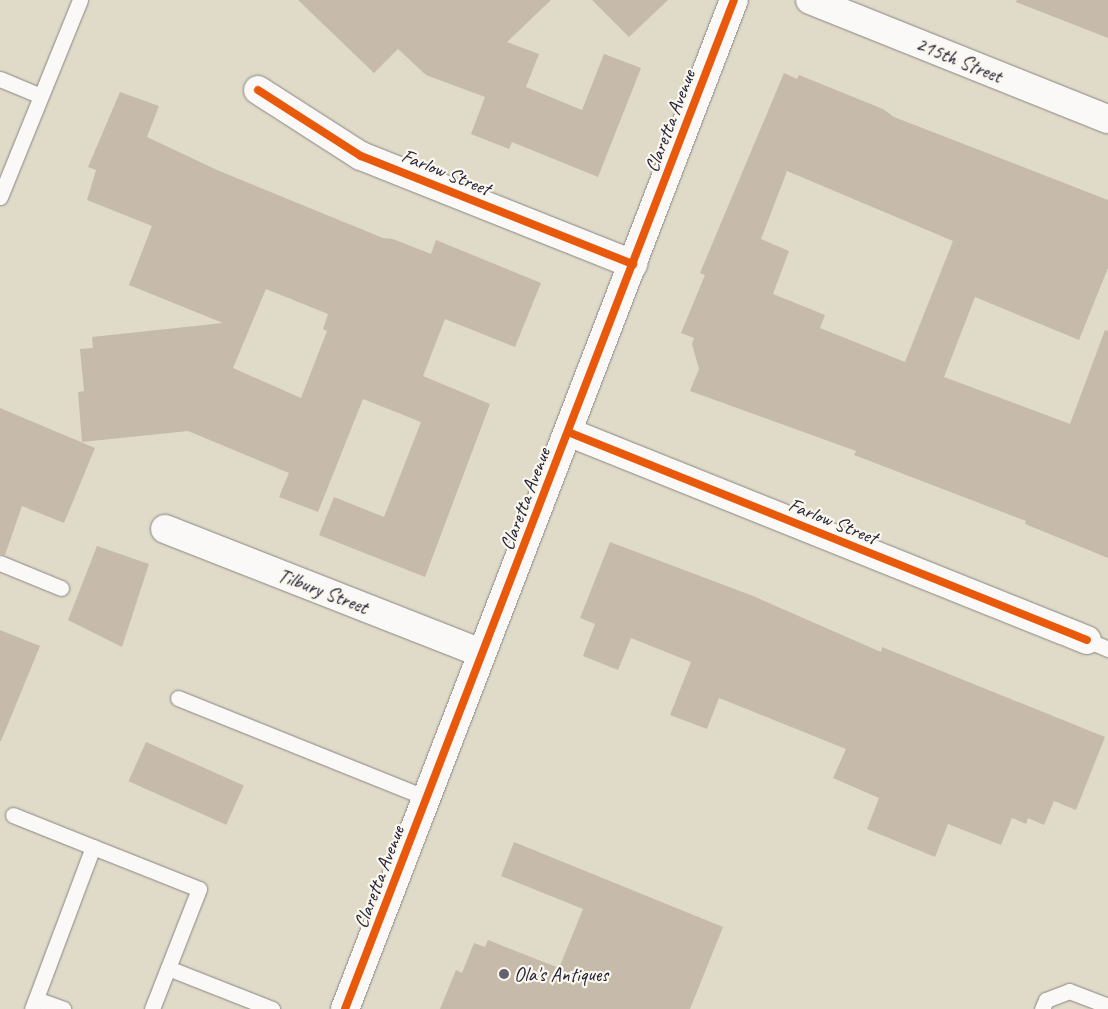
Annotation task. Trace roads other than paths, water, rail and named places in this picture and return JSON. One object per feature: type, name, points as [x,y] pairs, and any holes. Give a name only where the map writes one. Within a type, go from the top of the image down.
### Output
[{"type":"street","name":"Claretta Avenue","points":[[345,1009],[734,0]]},
{"type":"street","name":"215th Street","points":[[810,0],[1108,119]]},
{"type":"street","name":"Farlow Street","points":[[258,90],[361,156],[633,264]]},
{"type":"street","name":"Farlow Street","points":[[568,432],[1097,645]]},
{"type":"street","name":"Tilbury Street","points":[[165,529],[482,654]]},
{"type":"lane","points":[[0,196],[80,0]]},
{"type":"lane","points":[[0,80],[41,96]]},
{"type":"lane","points":[[0,563],[60,588]]},
{"type":"lane","points":[[178,698],[427,798]]},
{"type":"lane","points":[[13,816],[199,889],[152,1009]]},
{"type":"lane","points":[[63,1009],[34,1004],[93,847]]},
{"type":"lane","points":[[168,968],[272,1009]]},
{"type":"lane","points":[[1042,1009],[1046,1000],[1069,991],[1108,1006]]},
{"type":"place","name":"Ola's Antiques","points":[[504,974]]}]
